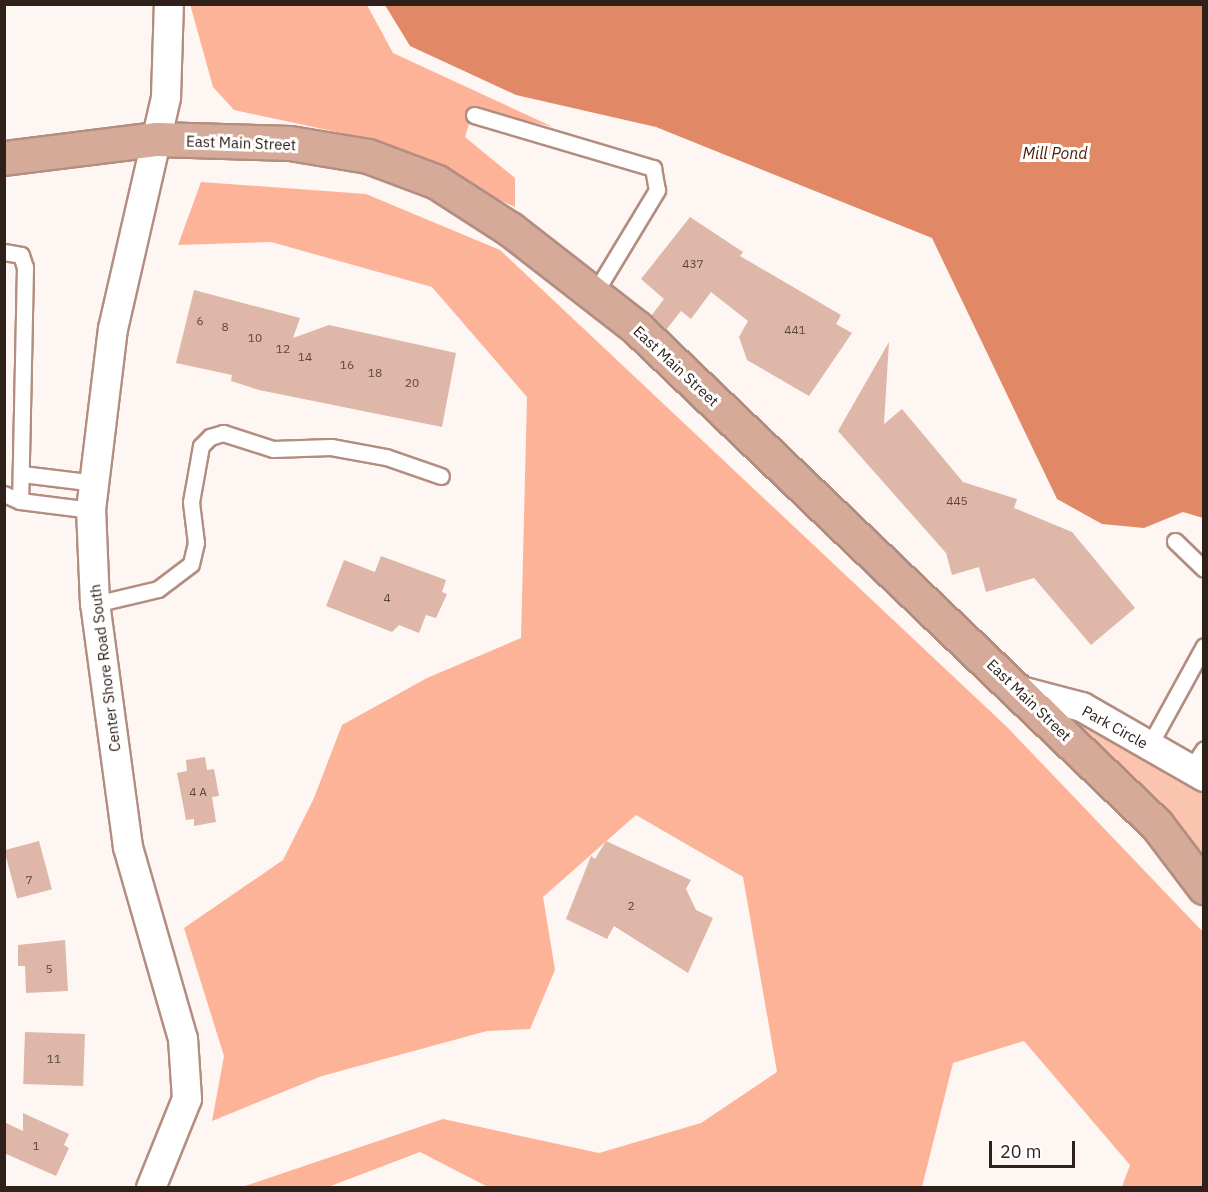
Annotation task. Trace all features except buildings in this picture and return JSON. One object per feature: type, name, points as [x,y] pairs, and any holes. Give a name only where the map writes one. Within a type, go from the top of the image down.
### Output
[{"type":"main road","name":"East Main Street","points":[[4,158],[157,139],[290,143],[368,156],[437,182],[510,229],[637,328],[1021,691],[1157,825],[1203,887]]},
{"type":"street","name":"Center Shore Road South","points":[[151,1188],[187,1099],[183,1039],[128,847],[95,604],[93,496],[113,329],[166,97],[169,4]]},
{"type":"street","name":"Park Circle","points":[[1021,691],[1082,706],[1149,746],[1199,765]]},
{"type":"lane","points":[[474,115],[653,168],[657,190],[594,294]]},
{"type":"lane","points":[[4,252],[21,255],[25,267],[20,501]]},
{"type":"lane","points":[[95,604],[158,589],[191,564],[196,543],[191,502],[201,446],[210,436],[223,433],[273,450],[331,447],[386,457],[441,476]]},
{"type":"lane","points":[[22,474],[93,496]]},
{"type":"lane","points":[[4,494],[20,501],[93,496]]},
{"type":"lane","points":[[1175,541],[1203,569]]},
{"type":"lane","points":[[1149,746],[1203,646]]},
{"type":"shaded area","points":[[190,4],[367,5],[393,53],[553,127],[474,108],[465,137],[515,178],[515,207],[360,137],[234,110],[213,87]]},
{"type":"shaded area","points":[[201,182],[366,194],[500,250],[1007,727],[1204,933],[1203,1187],[1122,1187],[1130,1165],[1024,1041],[953,1063],[922,1187],[488,1187],[420,1152],[328,1187],[242,1187],[443,1119],[599,1153],[701,1123],[777,1072],[743,877],[636,815],[543,897],[555,970],[530,1029],[487,1031],[322,1076],[212,1121],[224,1056],[184,928],[283,860],[314,798],[342,725],[427,678],[521,638],[527,397],[432,287],[271,242],[178,245]]},
{"type":"shaded area","points":[[1045,704],[1203,783],[1203,874]]},
{"type":"water","name":"Mill Pond","points":[[385,5],[1203,5],[1203,518],[1183,512],[1144,528],[1102,524],[1057,499],[932,238],[656,127],[516,95],[410,46]]}]
